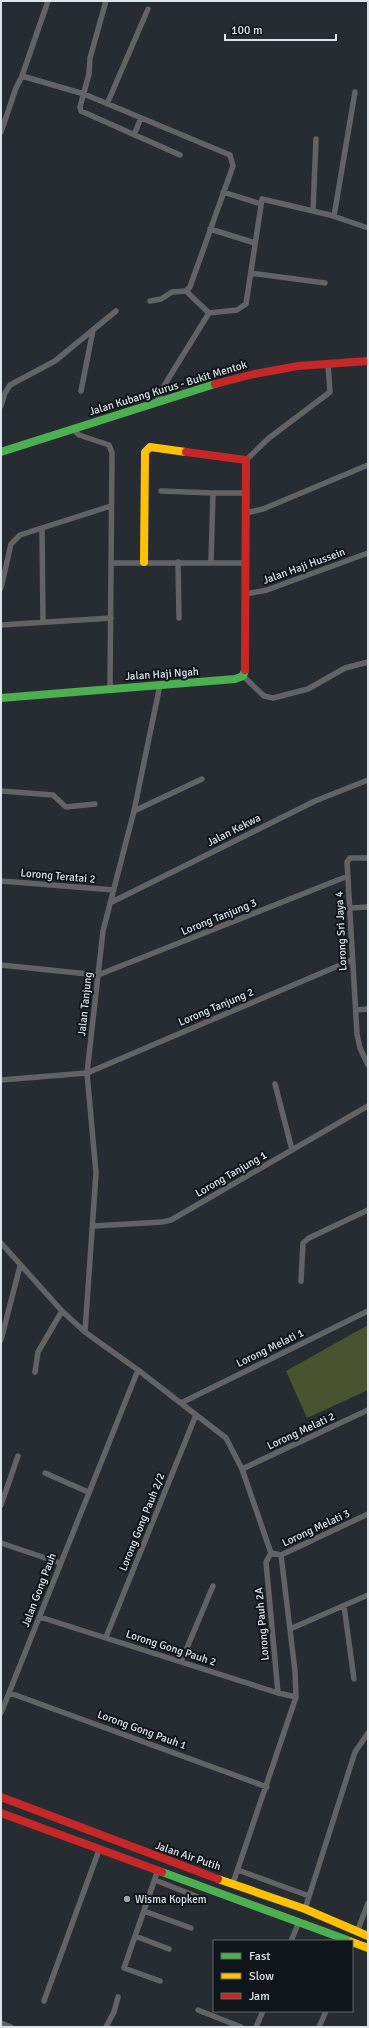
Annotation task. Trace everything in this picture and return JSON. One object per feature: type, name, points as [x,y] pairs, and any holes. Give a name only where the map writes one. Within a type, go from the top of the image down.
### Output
[{"type":"main road","name":"Jalan Kubang Kurus - Bukit Mentok","points":[[1,452],[157,401],[254,374],[298,366],[368,361]]},
{"type":"main road","points":[[144,562],[145,452],[147,449],[150,447],[246,460],[246,493],[249,513],[245,563],[249,594],[246,666],[243,676]]},
{"type":"main road","name":"Jalan Haji Ngah","points":[[1,698],[235,679],[243,676]]},
{"type":"main road","name":"Jalan Air Putih","points":[[1,1797],[172,1863],[305,1909],[368,1936]]},
{"type":"main road","points":[[18,1803],[94,1838],[96,1844],[90,1847]]},
{"type":"main road","name":"Jalan Air Putih","points":[[1,1813],[90,1847],[158,1870],[348,1940]]},
{"type":"main road","points":[[172,1863],[171,1867],[173,1871],[209,1884],[224,1894]]},
{"type":"main road","name":"Jalan Air Putih","points":[[353,1942],[368,1948]]},
{"type":"street","points":[[1,132],[48,1]]},
{"type":"street","points":[[106,1],[90,58],[84,94],[80,107],[81,111],[180,155]]},
{"type":"street","points":[[107,104],[148,9]]},
{"type":"street","points":[[22,76],[84,94],[230,155],[233,166],[190,287],[186,291],[172,292],[161,299],[150,300]]},
{"type":"street","points":[[334,216],[355,92]]},
{"type":"street","points":[[134,135],[141,118]]},
{"type":"street","points":[[313,211],[316,139]]},
{"type":"street","points":[[224,192],[261,204]]},
{"type":"street","points":[[157,401],[162,390],[209,313],[244,307],[248,298],[262,199],[264,198],[334,216],[368,228]]},
{"type":"street","points":[[210,229],[255,243]]},
{"type":"street","points":[[251,273],[325,283]]},
{"type":"street","points":[[186,291],[209,313]]},
{"type":"street","points":[[1,406],[5,392],[10,385],[55,361],[116,311]]},
{"type":"street","points":[[81,390],[92,330]]},
{"type":"street","points":[[246,460],[269,438],[330,392],[331,364]]},
{"type":"street","points":[[73,429],[80,435],[109,445],[112,453],[110,688]]},
{"type":"street","points":[[249,513],[258,511],[368,465]]},
{"type":"street","points":[[162,491],[246,493]]},
{"type":"street","points":[[211,562],[213,493]]},
{"type":"street","points":[[1,588],[11,544],[20,535],[111,506]]},
{"type":"street","points":[[42,528],[43,622]]},
{"type":"street","name":"Jalan Haji Hussein","points":[[249,594],[259,592],[368,553]]},
{"type":"street","points":[[178,562],[179,618]]},
{"type":"street","points":[[111,563],[245,563]]},
{"type":"street","points":[[1,625],[110,618]]},
{"type":"street","points":[[243,676],[267,698],[277,697],[308,689],[339,670],[368,662]]},
{"type":"street","name":"Jalan Tanjung","points":[[85,1332],[94,1226],[96,1159],[87,1073],[103,931],[134,811],[160,685]]},
{"type":"street","points":[[134,811],[202,780]]},
{"type":"street","name":"Jalan Kekwa","points":[[110,903],[315,801],[368,780]]},
{"type":"street","points":[[1,791],[53,795],[67,808],[95,804]]},
{"type":"street","name":"Lorong Sri Jaya 4","points":[[368,858],[348,859],[352,960],[358,1041],[362,1054],[368,1065]]},
{"type":"street","name":"Lorong Tanjung 3","points":[[98,975],[226,926],[348,876]]},
{"type":"street","name":"Lorong Teratai 2","points":[[1,881],[114,890]]},
{"type":"street","points":[[350,908],[368,907]]},
{"type":"street","name":"Lorong Tanjung 2","points":[[1,1080],[87,1073],[352,960]]},
{"type":"street","points":[[1,965],[98,975]]},
{"type":"street","points":[[356,1010],[368,1009]]},
{"type":"street","points":[[275,1084],[292,1150]]},
{"type":"street","name":"Lorong Tanjung 1","points":[[94,1226],[162,1222],[171,1220],[368,1106]]},
{"type":"street","points":[[302,1281],[304,1243],[309,1238],[368,1210]]},
{"type":"street","points":[[1,1243],[20,1266],[62,1311],[85,1332],[138,1370],[226,1438],[242,1469],[271,1554]]},
{"type":"street","points":[[1,1340],[20,1266]]},
{"type":"street","points":[[35,1372],[38,1352],[62,1311]]},
{"type":"street","name":"Lorong Melati 1","points":[[181,1403],[368,1311]]},
{"type":"street","name":"Jalan Gong Pauh","points":[[1,1713],[95,1474],[138,1370]]},
{"type":"street","name":"Lorong Melati 2","points":[[242,1469],[368,1410]]},
{"type":"street","name":"Lorong Gong Pauh 2/2","points":[[106,1637],[196,1415]]},
{"type":"street","points":[[1,1505],[18,1456]]},
{"type":"street","points":[[46,1472],[88,1492]]},
{"type":"street","name":"Lorong Melati 3","points":[[271,1554],[281,1555],[368,1514]]},
{"type":"street","points":[[1,1543],[60,1563]]},
{"type":"street","name":"Lorong Pauh 2A","points":[[271,1554],[266,1562],[278,1693]]},
{"type":"street","points":[[233,1883],[267,1787],[296,1697],[281,1555]]},
{"type":"street","points":[[181,1662],[214,1586]]},
{"type":"street","points":[[290,1630],[368,1595]]},
{"type":"street","points":[[344,1606],[354,1679]]},
{"type":"street","name":"Lorong Gong Pauh 2","points":[[40,1616],[278,1693],[296,1697]]},
{"type":"street","name":"Lorong Gong Pauh 1","points":[[10,1692],[267,1787]]},
{"type":"street","points":[[305,1909],[355,1752],[368,1733]]},
{"type":"street","points":[[44,2001],[99,1850]]},
{"type":"street","points":[[158,1870],[124,1968],[160,1981]]},
{"type":"street","points":[[238,1870],[309,1896]]},
{"type":"street","points":[[155,1880],[203,1899]]},
{"type":"street","points":[[357,1932],[368,1904]]},
{"type":"street","points":[[144,1911],[191,1928]]},
{"type":"street","points":[[291,1940],[299,1922]]},
{"type":"street","points":[[135,1936],[169,1949]]},
{"type":"street","points":[[106,2027],[114,2012],[118,1997]]},
{"type":"street","points":[[198,2010],[241,2027]]},
{"type":"street","points":[[256,2027],[263,2012]]},
{"type":"street","points":[[319,2027],[326,2012]]},
{"type":"street","points":[[1,2023],[11,2027]]},
{"type":"green space","points":[[368,1325],[368,1390],[307,1418],[286,1371]]},
{"type":"traffic: fast","points":[[1,452],[215,384]]},
{"type":"traffic: fast","points":[[1,698],[235,679],[243,676],[245,670]]},
{"type":"traffic: fast","points":[[162,1872],[347,1940]]},
{"type":"traffic: slow","points":[[144,562],[145,452],[150,447],[186,452]]},
{"type":"traffic: slow","points":[[218,1879],[305,1909],[368,1936]]},
{"type":"traffic: slow","points":[[353,1942],[368,1948]]},
{"type":"traffic: jam","points":[[215,384],[254,374],[298,366],[368,361]]},
{"type":"traffic: jam","points":[[186,452],[246,460],[245,670]]},
{"type":"traffic: jam","points":[[1,1797],[218,1879]]},
{"type":"traffic: jam","points":[[1,1813],[162,1872]]},
{"type":"place","name":"Wisma Kopkem","points":[[127,1899]]}]
